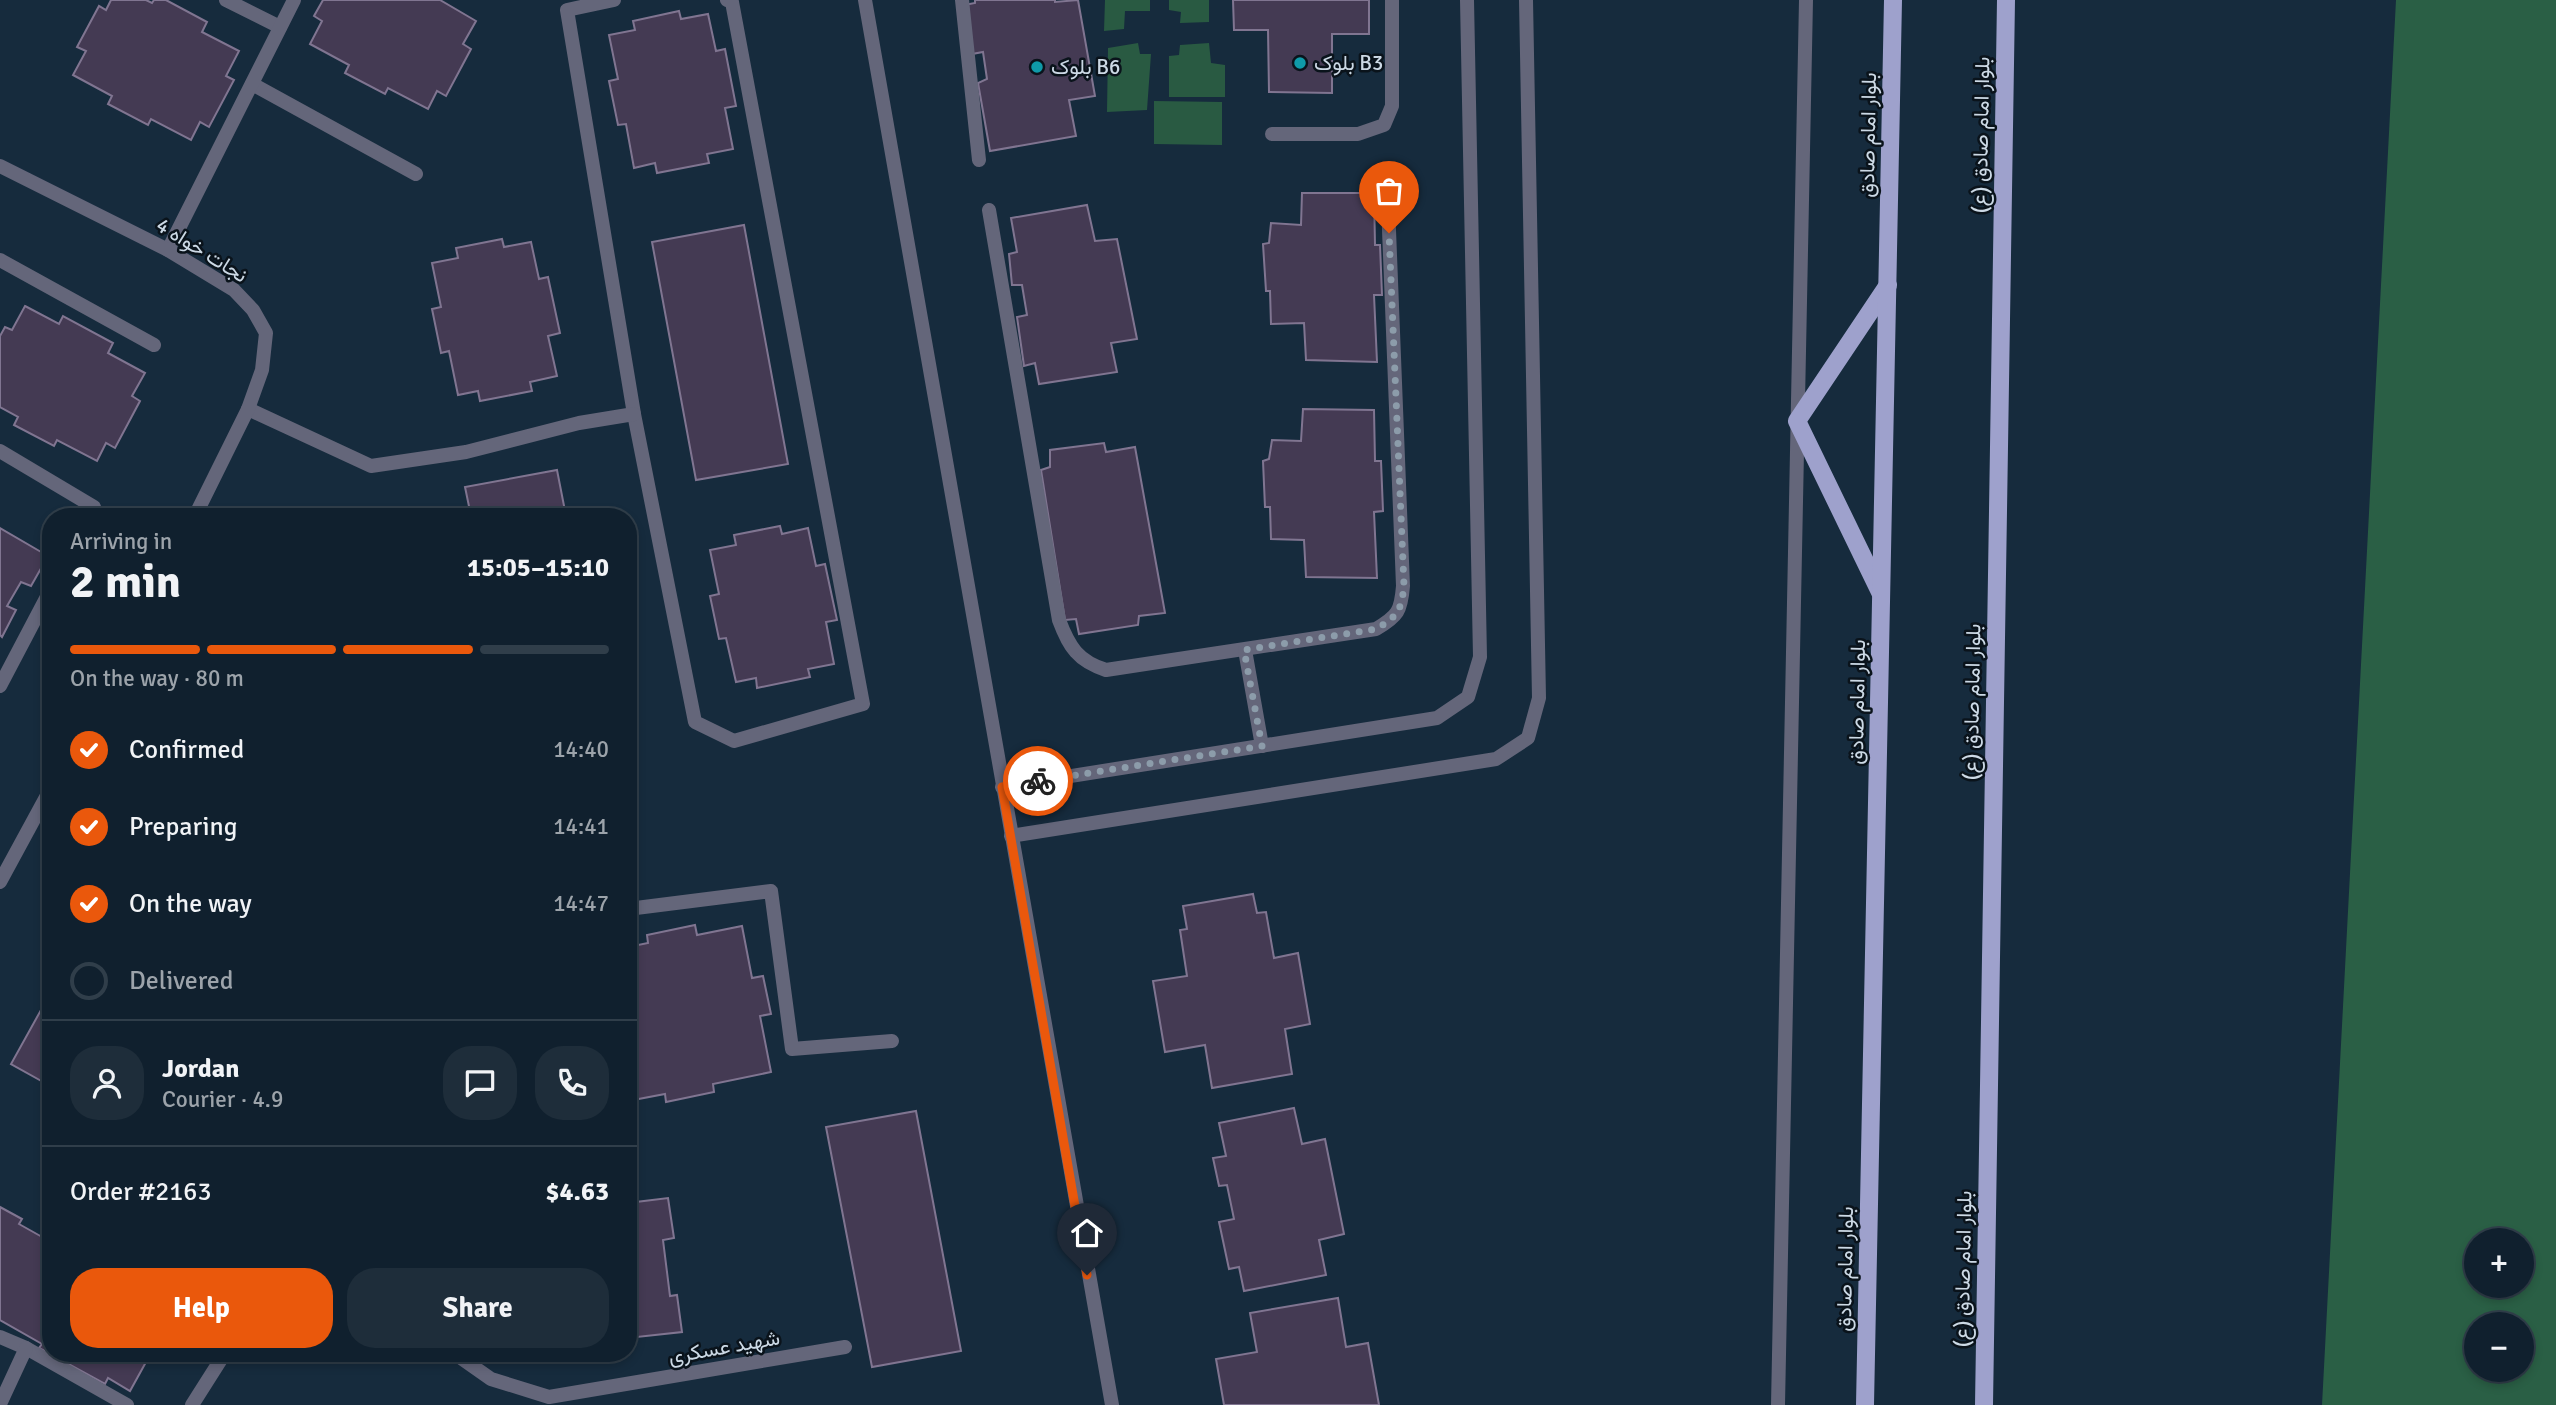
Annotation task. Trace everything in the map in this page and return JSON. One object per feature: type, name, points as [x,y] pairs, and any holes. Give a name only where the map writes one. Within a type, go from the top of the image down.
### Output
[{"type":"main road","name":"بلوار امام صادق","points":[[1865,1405],[1893,0]]},
{"type":"main road","name":"بلوار امام صادق (ع)","points":[[1984,1405],[2006,0]]},
{"type":"main road","points":[[1882,595],[1797,421],[1888,285]]},
{"type":"street","points":[[226,0],[280,27]]},
{"type":"street","points":[[168,250],[294,0]]},
{"type":"street","points":[[614,0],[568,10],[634,414],[695,722],[734,741],[863,704],[732,2],[727,0]]},
{"type":"street","points":[[865,0],[1112,1405]]},
{"type":"street","points":[[962,0],[979,160]]},
{"type":"street","points":[[1272,134],[1358,134],[1384,125],[1392,106],[1392,0]]},
{"type":"street","points":[[1002,787],[1437,718],[1468,697],[1480,657],[1467,0]]},
{"type":"street","points":[[1011,836],[1496,759],[1528,738],[1539,698],[1526,0]]},
{"type":"street","points":[[1778,1405],[1806,0]]},
{"type":"street","points":[[252,84],[416,174]]},
{"type":"street","name":"نجات خواه 4","points":[[0,166],[168,250],[234,290],[253,310],[266,333],[262,370],[248,410],[199,508]]},
{"type":"street","points":[[989,210],[1059,620],[1074,651],[1090,664],[1106,670],[1376,629],[1393,620],[1401,606],[1404,586],[1387,179]]},
{"type":"street","points":[[0,260],[154,345]]},
{"type":"street","points":[[248,410],[371,466],[466,452],[579,423],[634,414]]},
{"type":"street","points":[[0,451],[93,508]]},
{"type":"street","points":[[0,686],[42,606]]},
{"type":"street","points":[[1244,650],[1262,746]]},
{"type":"street","points":[[0,883],[42,805]]},
{"type":"street","points":[[637,908],[771,891],[792,1049],[892,1041]]},
{"type":"street","points":[[0,1337],[42,1357]]},
{"type":"street","name":"شهید عسکری","points":[[467,1362],[491,1379],[549,1397],[845,1347]]},
{"type":"street","points":[[0,1404],[26,1348]]},
{"type":"street","points":[[51,1362],[127,1405]]},
{"type":"street","points":[[192,1405],[219,1362]]},
{"type":"green space","points":[[1105,0],[1150,0],[1150,11],[1125,11],[1124,29],[1104,31]]},
{"type":"green space","points":[[1169,0],[1209,0],[1209,22],[1180,23],[1181,12],[1169,10]]},
{"type":"green space","points":[[2396,0],[2556,0],[2556,1405],[2322,1405]]},
{"type":"green space","points":[[1138,43],[1140,54],[1151,54],[1147,110],[1107,112],[1108,48]]},
{"type":"green space","points":[[1209,43],[1211,63],[1225,65],[1225,97],[1169,97],[1169,56],[1179,55],[1180,45]]},
{"type":"green space","points":[[1154,101],[1222,102],[1222,145],[1154,144]]},
{"type":"building","points":[[111,0],[146,0],[152,3],[154,0],[166,0],[207,22],[202,32],[239,51],[226,76],[234,80],[209,127],[200,122],[191,140],[151,119],[148,125],[108,104],[112,96],[73,75],[86,51],[77,47],[99,6],[106,10]]},
{"type":"building","points":[[323,0],[440,0],[476,21],[463,44],[471,49],[446,96],[437,91],[428,109],[388,88],[385,94],[345,73],[349,65],[310,44],[322,21],[314,16]]},
{"type":"building","name":"بلوک B6","points":[[975,0],[1078,0],[1095,96],[1069,100],[1076,136],[990,151],[978,83],[987,79],[983,52],[972,54],[964,5],[975,3]]},
{"type":"building","name":"بلوک B3","points":[[1233,0],[1369,0],[1369,34],[1332,34],[1332,93],[1269,92],[1268,30],[1234,30]]},
{"type":"building","points":[[679,11],[681,19],[708,14],[716,51],[725,49],[736,106],[725,108],[733,149],[707,154],[709,163],[657,173],[655,163],[634,168],[626,124],[618,125],[609,81],[618,79],[609,35],[635,30],[633,21]]},
{"type":"building","points":[[1302,193],[1374,193],[1375,245],[1380,245],[1382,295],[1374,295],[1377,362],[1306,360],[1304,323],[1271,324],[1270,291],[1266,291],[1263,244],[1269,243],[1271,223],[1301,225]]},
{"type":"building","points":[[1087,205],[1095,241],[1117,239],[1137,339],[1111,343],[1117,372],[1039,384],[1035,363],[1024,366],[1017,317],[1027,315],[1022,285],[1012,285],[1009,254],[1017,252],[1011,218]]},
{"type":"building","points":[[744,225],[788,464],[696,480],[652,242]]},
{"type":"building","points":[[502,239],[504,247],[531,242],[539,279],[548,277],[560,333],[548,336],[557,376],[530,382],[532,391],[480,401],[478,391],[458,395],[449,351],[441,353],[432,309],[441,307],[432,263],[458,258],[456,248]]},
{"type":"building","points":[[25,306],[59,324],[63,316],[113,343],[108,353],[145,373],[132,396],[140,401],[115,448],[106,443],[97,461],[57,440],[54,446],[14,425],[18,417],[0,407],[0,336],[5,327],[12,330]]},
{"type":"building","points":[[1303,409],[1374,410],[1375,461],[1381,461],[1383,511],[1374,512],[1377,578],[1306,577],[1304,540],[1271,539],[1270,507],[1265,507],[1263,461],[1269,459],[1272,440],[1301,441]]},
{"type":"building","points":[[1104,443],[1106,452],[1135,447],[1165,613],[1139,616],[1138,625],[1079,634],[1076,619],[1065,620],[1041,470],[1050,467],[1050,450]]},
{"type":"building","points":[[557,470],[564,508],[469,508],[465,487]]},
{"type":"building","points":[[780,526],[782,534],[808,528],[816,566],[825,564],[837,620],[826,622],[834,664],[808,669],[810,677],[757,688],[756,678],[736,682],[726,638],[719,639],[710,596],[719,594],[710,550],[736,545],[734,535]]},
{"type":"building","points":[[0,528],[42,552],[42,567],[31,586],[21,582],[7,606],[16,610],[2,637]]},
{"type":"building","points":[[1253,894],[1257,913],[1266,912],[1274,958],[1298,953],[1310,1024],[1285,1029],[1292,1074],[1212,1088],[1205,1045],[1165,1052],[1153,981],[1187,976],[1180,930],[1187,929],[1183,906]]},
{"type":"building","points":[[695,925],[697,935],[742,926],[752,978],[763,976],[771,1014],[760,1016],[771,1072],[713,1084],[714,1092],[666,1102],[665,1094],[637,1099],[637,945],[648,943],[647,935]]},
{"type":"building","points":[[42,1008],[42,1081],[11,1064]]},
{"type":"building","points":[[1294,1108],[1302,1144],[1325,1139],[1344,1234],[1319,1240],[1326,1275],[1244,1291],[1239,1267],[1229,1269],[1219,1222],[1234,1219],[1227,1185],[1219,1186],[1213,1158],[1226,1156],[1219,1123]]},
{"type":"building","points":[[916,1111],[961,1351],[872,1367],[826,1127]]},
{"type":"building","points":[[668,1198],[674,1238],[663,1240],[670,1296],[677,1295],[682,1332],[637,1337],[637,1202]]},
{"type":"building","points":[[0,1207],[22,1219],[19,1224],[42,1237],[42,1344],[0,1320]]},
{"type":"building","points":[[1338,1298],[1346,1347],[1368,1343],[1379,1405],[1224,1405],[1216,1359],[1257,1352],[1250,1313]]},
{"type":"building","points":[[65,1362],[146,1362],[130,1391],[108,1378],[105,1384]]},
{"type":"way so far","points":[[1038,781],[1262,746],[1244,650],[1376,629],[1393,620],[1401,606],[1404,586],[1389,233]]},
{"type":"place","name":"بلوک B3","points":[[1300,63]]},
{"type":"place","name":"بلوک B6","points":[[1037,67]]},
{"type":"route","points":[[1038,781],[1002,787],[1087,1275]]}]
